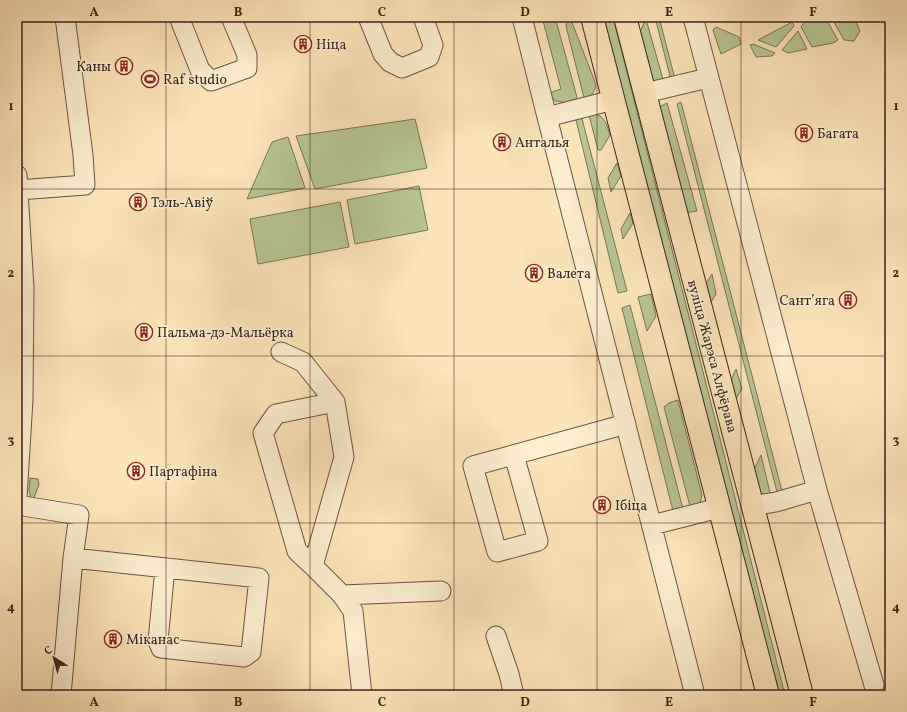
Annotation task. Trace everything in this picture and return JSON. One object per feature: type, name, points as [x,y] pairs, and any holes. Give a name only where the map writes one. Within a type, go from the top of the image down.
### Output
[{"type":"main road","points":[[592,17],[768,695]]},
{"type":"main road","name":"вуліца Жарэса Алфёрава","points":[[625,17],[802,695]]},
{"type":"street","points":[[17,498],[23,399],[24,288],[17,183],[85,185],[82,147],[64,17]]},
{"type":"street","points":[[179,17],[200,70],[211,81],[247,68],[247,55],[232,17]]},
{"type":"street","points":[[368,17],[383,54],[390,62],[402,68],[429,57],[433,45],[423,17]]},
{"type":"street","points":[[522,17],[695,695]]},
{"type":"street","points":[[692,17],[817,490],[874,685]]},
{"type":"street","points":[[645,93],[708,78]]},
{"type":"street","points":[[547,117],[613,100]]},
{"type":"street","points":[[281,352],[303,362],[335,402],[344,457],[313,566]]},
{"type":"street","points":[[335,402],[276,414],[263,434],[297,551],[342,594],[353,611],[362,695]]},
{"type":"street","points":[[514,455],[538,541],[497,552],[473,466],[626,424]]},
{"type":"street","points":[[752,506],[776,502],[817,490]]},
{"type":"street","points":[[17,505],[79,515],[73,558],[61,695]]},
{"type":"street","points":[[652,525],[719,508]]},
{"type":"street","points":[[73,558],[259,578],[251,652],[244,657],[161,648],[158,641],[165,568]]},
{"type":"street","points":[[342,594],[441,591]]},
{"type":"street","points":[[503,695],[491,637],[509,674],[514,695]]},
{"type":"green space","points":[[542,17],[555,17],[578,101],[565,105],[564,102],[555,101],[549,93],[561,89]]},
{"type":"green space","points":[[600,17],[613,17],[785,695],[778,695]]},
{"type":"green space","points":[[655,17],[659,17],[675,79],[671,80]]},
{"type":"green space","points":[[807,17],[825,17],[838,40],[833,43],[812,47],[801,27]]},
{"type":"green space","points":[[831,17],[854,17],[860,31],[854,41],[844,40]]},
{"type":"green space","points":[[646,19],[664,83],[653,83],[638,36]]},
{"type":"green space","points":[[571,20],[595,82],[595,90],[593,93],[584,98],[566,26],[567,21]]},
{"type":"green space","points":[[792,22],[794,26],[776,47],[758,40]]},
{"type":"green space","points":[[716,27],[739,37],[741,44],[721,54],[713,30]]},
{"type":"green space","points":[[798,31],[807,49],[788,53],[782,50]]},
{"type":"green space","points":[[753,44],[775,53],[772,56],[756,57],[750,45]]},
{"type":"green space","points":[[681,102],[782,491],[777,492],[677,104]]},
{"type":"green space","points":[[667,103],[697,211],[683,213],[659,110],[661,106]]},
{"type":"green space","points":[[595,114],[603,119],[607,125],[610,135],[601,150],[598,150],[589,115]]},
{"type":"green space","points":[[581,115],[627,291],[618,293],[575,116]]},
{"type":"green space","points":[[415,119],[427,168],[315,189],[296,136]]},
{"type":"green space","points":[[288,137],[305,188],[247,199],[272,142]]},
{"type":"green space","points":[[617,163],[621,176],[611,192],[608,178]]},
{"type":"green space","points":[[419,186],[428,230],[355,244],[347,200]]},
{"type":"green space","points":[[340,202],[349,247],[258,264],[250,219]]},
{"type":"green space","points":[[630,213],[633,223],[623,239],[621,229]]},
{"type":"green space","points":[[712,274],[716,294],[707,309],[702,291]]},
{"type":"green space","points":[[651,294],[656,316],[647,331],[638,297]]},
{"type":"green space","points":[[630,305],[684,513],[674,515],[622,308]]},
{"type":"green space","points":[[736,369],[742,389],[732,405],[727,389]]},
{"type":"green space","points":[[678,400],[702,495],[700,504],[691,510],[664,407],[669,403]]},
{"type":"green space","points":[[761,455],[771,497],[760,495],[751,476]]},
{"type":"green space","points":[[30,478],[38,479],[39,485],[33,500],[31,499],[29,490]]},
{"type":"place","name":"Ніца","points":[[303,44]]},
{"type":"place","name":"Каны","points":[[124,66]]},
{"type":"place","name":"Raf studio","points":[[150,79]]},
{"type":"place","name":"Багата","points":[[804,133]]},
{"type":"place","name":"Анталья","points":[[502,142]]},
{"type":"place","name":"Тэль-Авіў","points":[[138,202]]},
{"type":"place","name":"Валета","points":[[534,273]]},
{"type":"place","name":"Сантʼяга","points":[[848,300]]},
{"type":"place","name":"Пальма-дэ-Мальёрка","points":[[144,332]]},
{"type":"place","name":"Партафіна","points":[[136,471]]},
{"type":"place","name":"Ібіца","points":[[602,505]]},
{"type":"place","name":"Міканас","points":[[113,639]]}]
